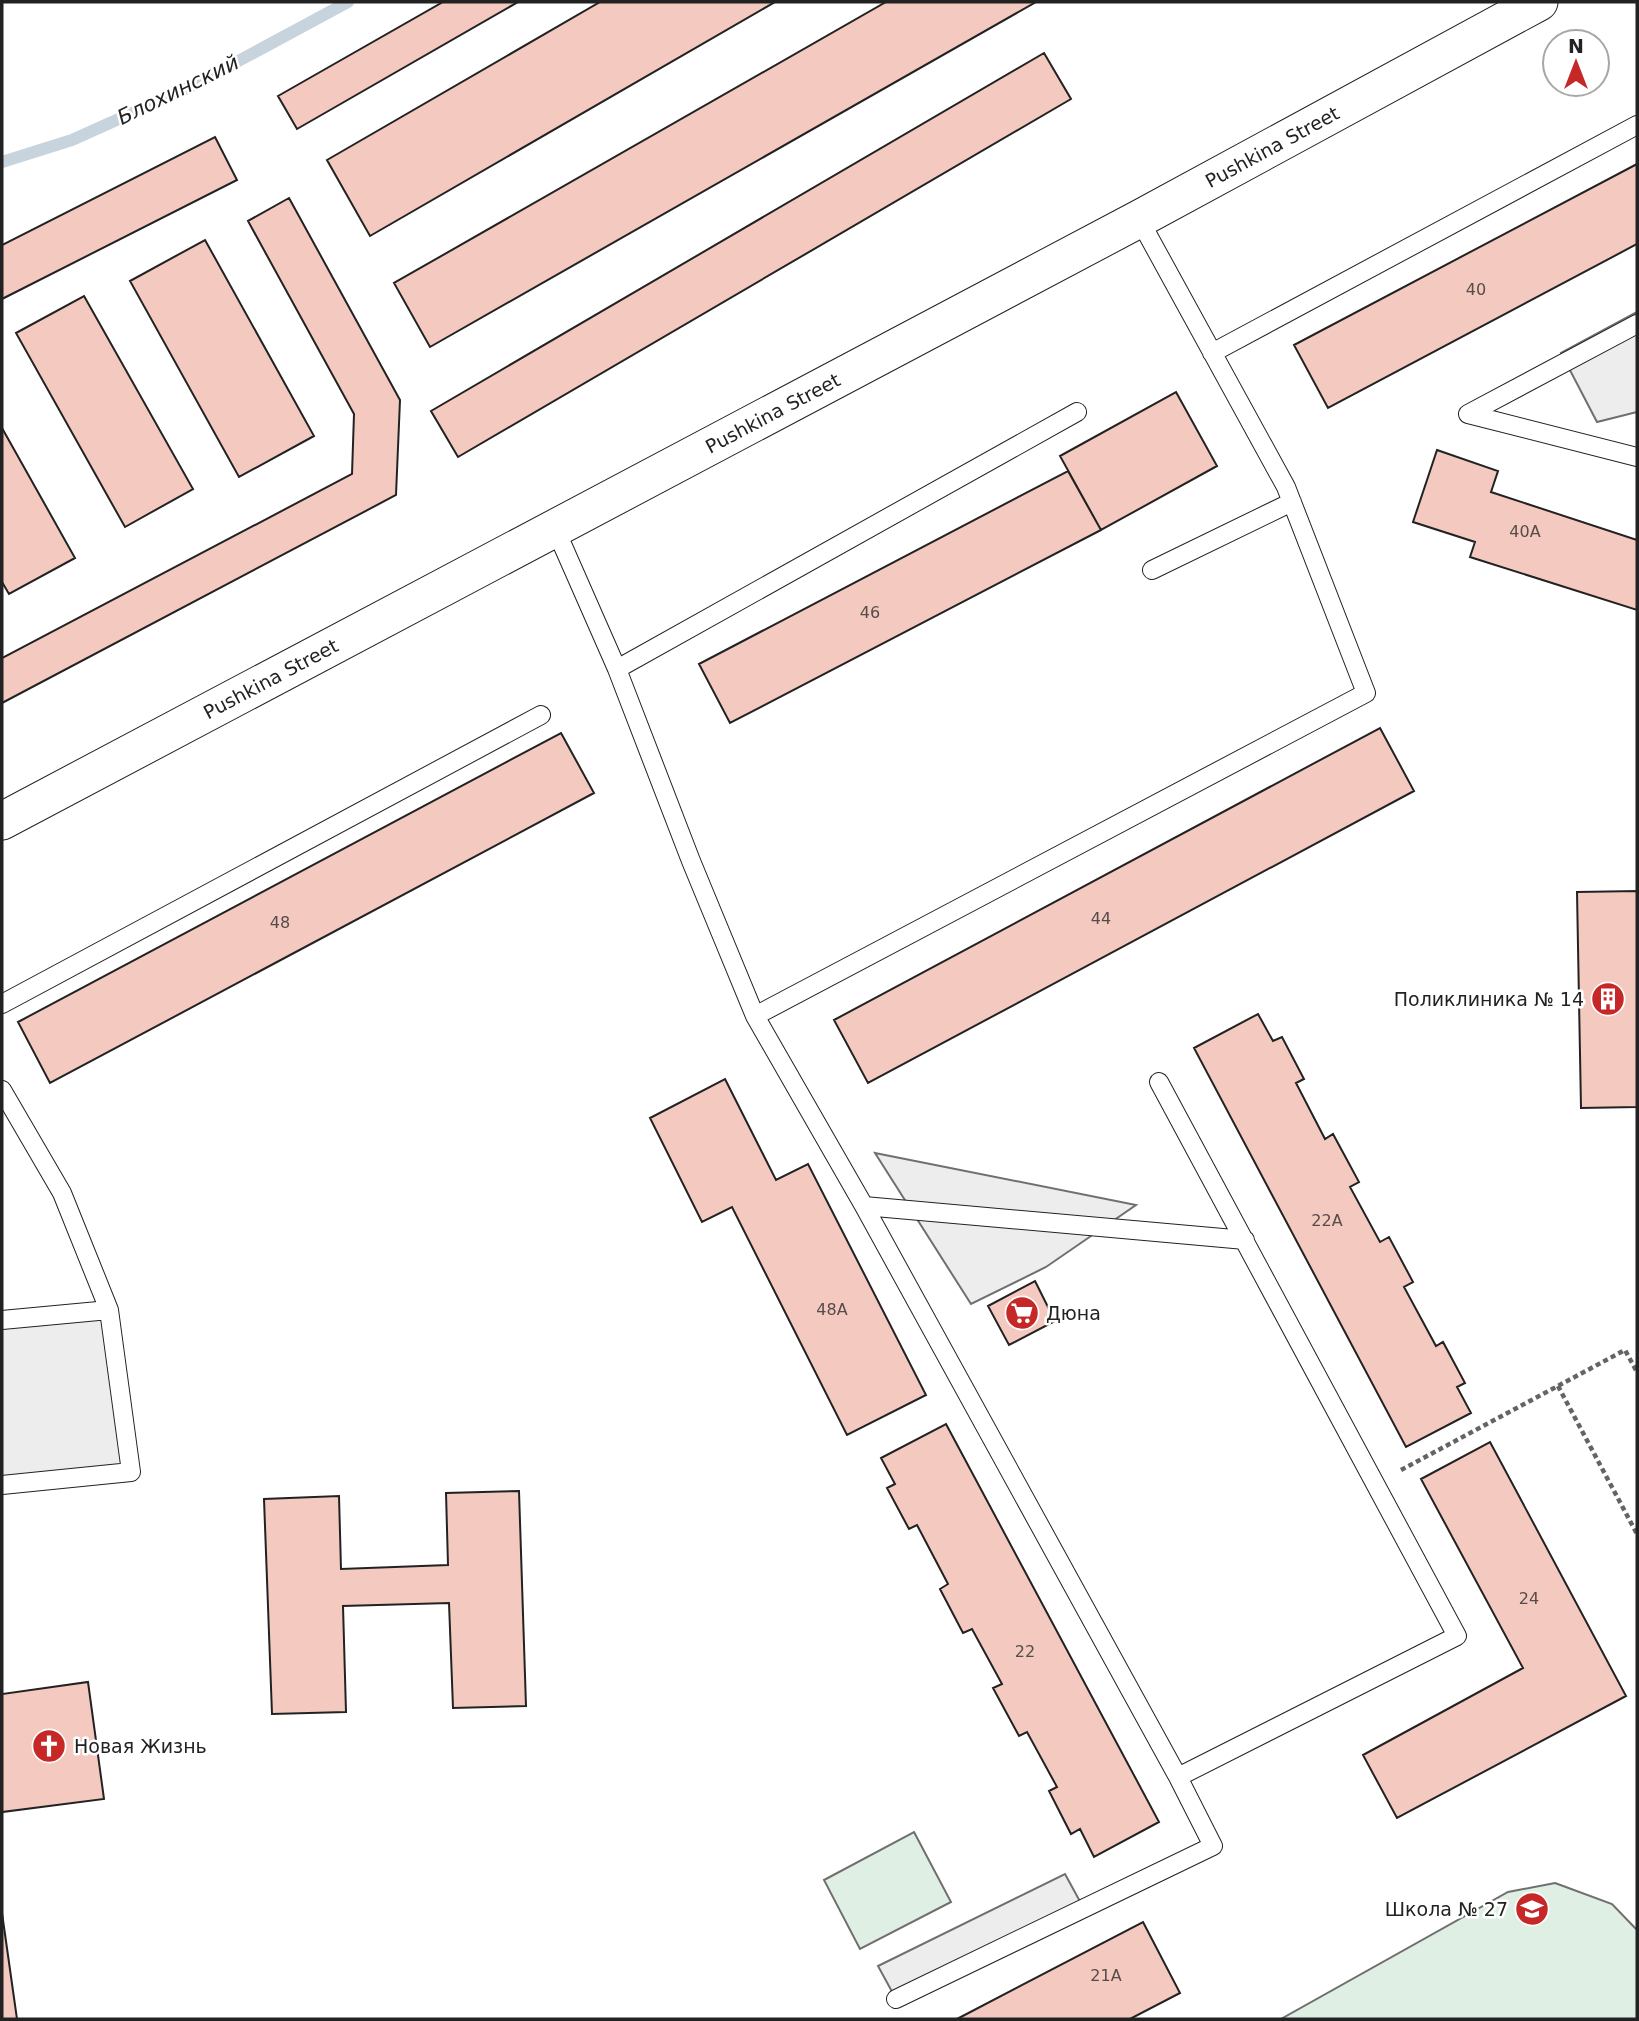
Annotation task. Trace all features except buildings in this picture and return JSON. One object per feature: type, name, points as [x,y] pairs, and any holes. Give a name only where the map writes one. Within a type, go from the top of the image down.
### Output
[{"type":"street","name":"Pushkina Street","points":[[2,821],[1139,219],[1539,2]]},
{"type":"lane","points":[[1212,354],[1637,125]]},
{"type":"lane","points":[[755,1016],[1366,693],[1286,487],[1139,219]]},
{"type":"lane","points":[[1637,324],[1468,414],[1637,457]]},
{"type":"lane","points":[[617,669],[1077,412]]},
{"type":"lane","points":[[1152,570],[1292,502]]},
{"type":"lane","points":[[555,528],[617,669],[691,861],[755,1016],[864,1206],[1178,1777],[1213,1846],[896,1999]]},
{"type":"lane","points":[[2,1004],[541,715]]},
{"type":"lane","points":[[1159,1082],[1457,1636],[1178,1777]]},
{"type":"lane","points":[[2,1090],[62,1192],[108,1310],[131,1472],[2,1485]]},
{"type":"lane","points":[[864,1206],[1245,1240]]},
{"type":"lane","points":[[2,1320],[108,1310]]},
{"type":"path","points":[[1375,1484],[1625,1350],[1637,1372]]},
{"type":"path","points":[[1558,1386],[1637,1534]]},
{"type":"green space","points":[[914,1832],[951,1902],[860,1949],[824,1880]]},
{"type":"green space","name":"Школа № 27","points":[[1555,1883],[1612,1904],[1637,1930],[1637,2019],[1281,2019],[1508,1892]]},
{"type":"shaded area","points":[[1637,312],[1637,412],[1597,422],[1561,353]]},
{"type":"shaded area","points":[[875,1153],[1136,1205],[1046,1267],[971,1304]]},
{"type":"shaded area","points":[[109,1310],[130,1472],[2,1485],[2,1321]]},
{"type":"shaded area","points":[[1065,1874],[1082,1905],[896,1999],[878,1966]]},
{"type":"waterway","name":"Блохинский","points":[[2,162],[72,140],[192,86],[348,2]]},
{"type":"place","name":"Поликлиника № 14","points":[[1608,999]]},
{"type":"place","name":"Дюна","points":[[1022,1313]]},
{"type":"place","name":"Новая Жизнь","points":[[49,1746]]},
{"type":"place","name":"Школа № 27","points":[[1532,1909]]}]
